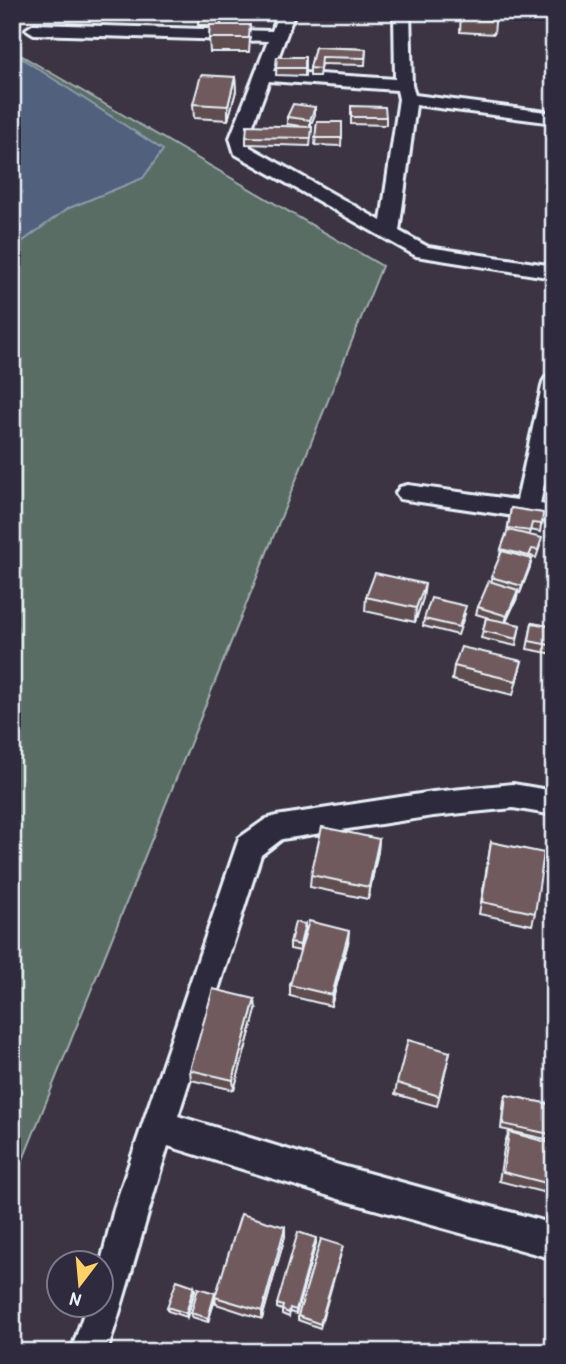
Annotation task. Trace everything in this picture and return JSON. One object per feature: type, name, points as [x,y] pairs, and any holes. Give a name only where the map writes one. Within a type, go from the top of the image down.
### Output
[{"type":"street","points":[[287,12],[239,138],[241,150],[423,252],[554,272]]},
{"type":"street","points":[[389,233],[406,92],[402,12]]},
{"type":"street","points":[[34,29],[276,36]]},
{"type":"street","points":[[261,75],[406,92],[554,118]]},
{"type":"street","points":[[527,510],[554,383]]},
{"type":"street","points":[[408,493],[554,514]]},
{"type":"street","points":[[89,1352],[118,1264],[131,1209],[160,1127],[249,847],[276,828],[420,806],[513,796],[554,803]]},
{"type":"street","points":[[160,1127],[342,1183],[554,1242]]},
{"type":"green space","points":[[12,50],[382,266],[12,1187]]},
{"type":"water","points":[[12,52],[163,150],[143,178],[67,209],[12,249]]},
{"type":"building","points":[[198,12],[222,12],[221,18],[197,18]]},
{"type":"building","points":[[461,12],[496,12],[496,20],[461,19]]},
{"type":"building","points":[[210,25],[250,25],[249,38],[209,38]]},
{"type":"building","points":[[315,47],[366,49],[365,58],[321,57],[320,69],[310,68]]},
{"type":"building","points":[[277,57],[305,57],[305,68],[276,68]]},
{"type":"building","points":[[201,75],[235,77],[228,106],[193,104]]},
{"type":"building","points":[[293,104],[315,107],[310,120],[287,117]]},
{"type":"building","points":[[351,106],[385,107],[386,117],[351,117]]},
{"type":"building","points":[[317,122],[342,122],[342,138],[315,138]]},
{"type":"building","points":[[247,125],[312,127],[311,138],[246,137]]},
{"type":"building","points":[[511,508],[543,513],[542,524],[532,523],[530,531],[508,528]]},
{"type":"building","points":[[508,530],[542,538],[538,550],[532,549],[529,556],[501,549]]},
{"type":"building","points":[[502,551],[532,559],[522,586],[491,577]]},
{"type":"building","points":[[375,573],[425,584],[416,608],[366,597]]},
{"type":"building","points":[[489,581],[518,590],[507,616],[478,607]]},
{"type":"building","points":[[431,598],[466,606],[459,627],[424,619]]},
{"type":"building","points":[[486,618],[520,625],[517,639],[483,631]]},
{"type":"building","points":[[532,623],[554,627],[554,646],[529,641]]},
{"type":"building","points":[[461,647],[522,661],[516,681],[454,666]]},
{"type":"building","points":[[322,827],[379,839],[369,887],[311,875]]},
{"type":"building","points":[[491,842],[544,853],[535,913],[482,902]]},
{"type":"building","points":[[309,921],[349,931],[332,995],[290,985]]},
{"type":"building","points":[[295,922],[305,924],[300,945],[290,943]]},
{"type":"building","points":[[213,989],[255,999],[233,1080],[190,1070]]},
{"type":"building","points":[[408,1040],[450,1052],[439,1096],[397,1083]]},
{"type":"building","points":[[506,1095],[554,1105],[554,1135],[503,1124]]},
{"type":"building","points":[[509,1132],[554,1144],[554,1185],[503,1172]]},
{"type":"building","points":[[241,1214],[285,1227],[262,1311],[215,1297]]},
{"type":"building","points":[[298,1232],[316,1238],[296,1310],[290,1308],[289,1313],[277,1304]]},
{"type":"building","points":[[321,1239],[343,1246],[320,1324],[298,1316]]},
{"type":"building","points":[[177,1280],[194,1286],[186,1313],[167,1307]]},
{"type":"building","points":[[198,1288],[215,1293],[208,1318],[191,1313]]}]
